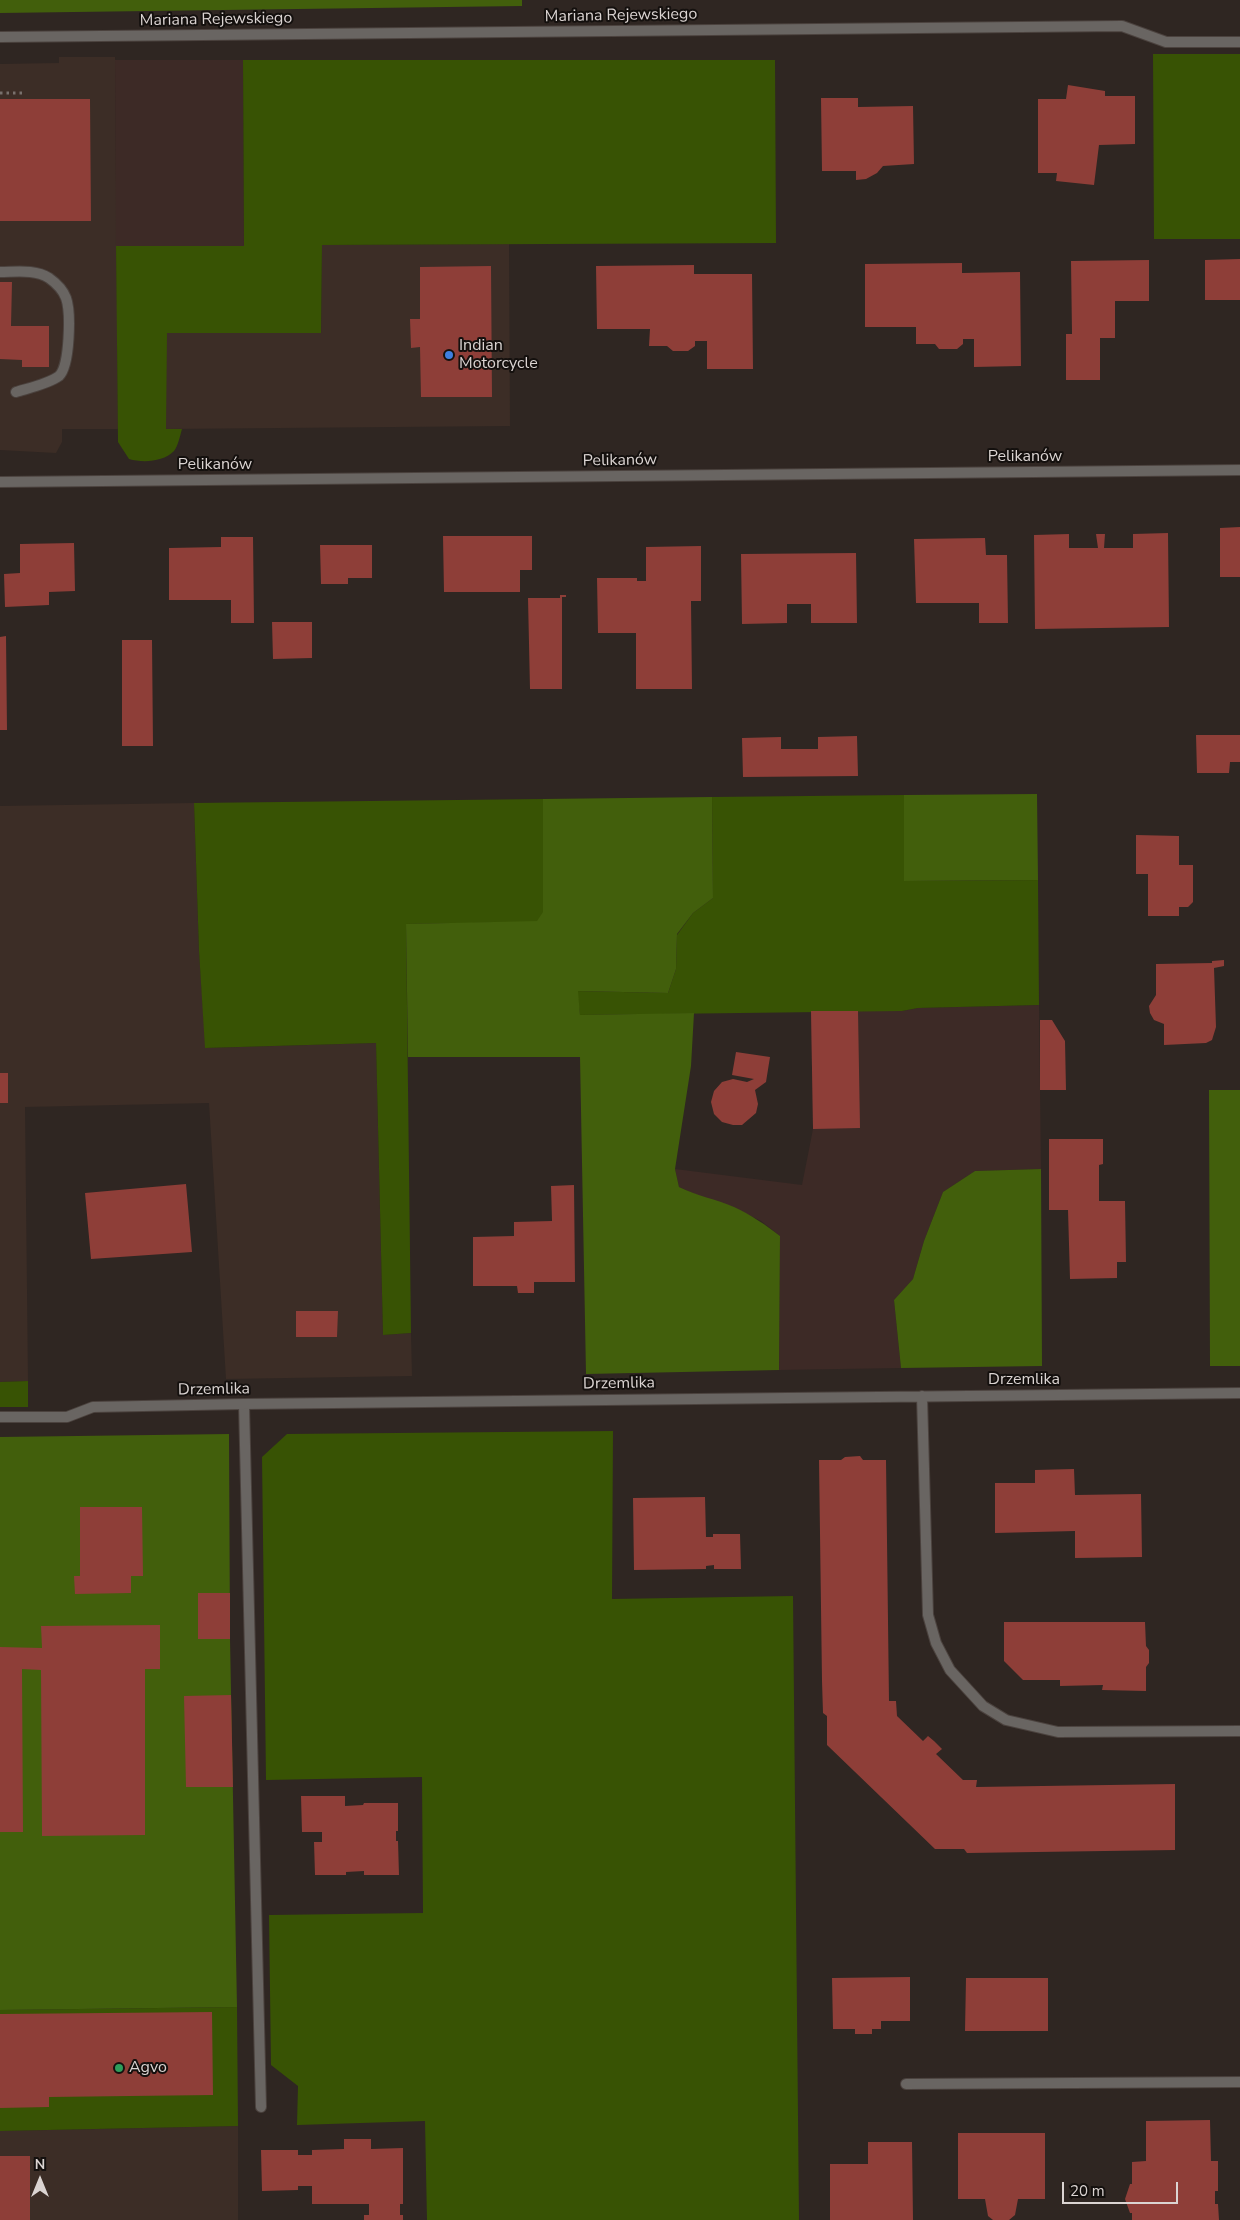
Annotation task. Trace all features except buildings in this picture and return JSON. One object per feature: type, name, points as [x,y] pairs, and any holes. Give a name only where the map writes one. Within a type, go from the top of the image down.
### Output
[{"type":"street","name":"Mariana Rejewskiego","points":[[0,36],[1122,26],[1166,42],[1240,42]]},
{"type":"street","points":[[0,272],[26,272],[47,277],[61,289],[68,305],[68,351],[64,371],[57,377],[16,392]]},
{"type":"street","name":"Pelikanów","points":[[0,482],[1240,470]]},
{"type":"street","name":"Drzemlika","points":[[0,1417],[67,1417],[93,1407],[244,1404],[1240,1393]]},
{"type":"street","points":[[922,1396],[928,1615],[936,1643],[950,1670],[983,1706],[1006,1720],[1058,1732],[1240,1731]]},
{"type":"street","points":[[244,1404],[261,2107]]},
{"type":"street","points":[[906,2084],[1240,2082]]},
{"type":"path","points":[[0,94],[25,93]]},
{"type":"shaded area","points":[[59,57],[115,57],[118,429],[62,429],[62,442],[56,453],[0,450],[0,64],[59,63]]},
{"type":"shaded area","points":[[115,60],[243,60],[244,246],[116,246]]},
{"type":"shaded area","points":[[509,244],[510,426],[166,429],[166,333],[321,333],[322,245]]},
{"type":"shaded area","points":[[194,803],[199,951],[206,1048],[376,1043],[383,1335],[411,1333],[412,1376],[226,1379],[209,1103],[25,1107],[28,1381],[0,1382],[0,806]]},
{"type":"shaded area","points":[[1039,1005],[1041,1169],[975,1171],[943,1192],[924,1241],[913,1279],[894,1300],[901,1368],[779,1370],[780,1236],[761,1221],[732,1207],[679,1187],[675,1169],[802,1185],[813,1129],[811,1011],[902,1011],[918,1008]]},
{"type":"shaded area","points":[[238,2126],[238,2220],[0,2220],[0,2131]]},
{"type":"green space","points":[[0,0],[522,0],[522,6],[0,13]]},
{"type":"green space","points":[[1153,54],[1240,54],[1240,239],[1154,239]]},
{"type":"green space","points":[[243,60],[775,60],[776,243],[322,245],[321,333],[167,333],[166,429],[182,429],[179,441],[174,451],[159,459],[140,461],[129,459],[118,442],[116,246],[244,246]]},
{"type":"green space","points":[[1037,794],[1038,880],[904,881],[904,795]]},
{"type":"green space","points":[[904,795],[905,881],[1038,880],[1039,1005],[918,1008],[902,1011],[580,1015],[577,991],[668,993],[676,969],[677,935],[693,913],[713,898],[712,797]]},
{"type":"green space","points":[[712,797],[713,898],[693,913],[677,934],[676,969],[668,993],[578,991],[580,1015],[694,1013],[691,1066],[675,1169],[679,1187],[734,1207],[758,1220],[780,1236],[779,1370],[586,1374],[580,1057],[408,1057],[406,924],[537,921],[543,912],[543,799]]},
{"type":"green space","points":[[543,799],[543,913],[537,922],[406,924],[411,1333],[383,1335],[376,1043],[205,1048],[199,951],[194,803]]},
{"type":"green space","points":[[1209,1090],[1240,1090],[1240,1366],[1210,1366]]},
{"type":"green space","points":[[1041,1169],[1042,1366],[901,1368],[894,1300],[913,1279],[924,1241],[943,1192],[975,1171]]},
{"type":"green space","points":[[28,1381],[28,1407],[0,1407],[0,1382]]},
{"type":"green space","points":[[613,1431],[612,1599],[793,1596],[799,2220],[427,2220],[425,2121],[297,2125],[298,2086],[271,2065],[269,1915],[423,1913],[422,1777],[266,1780],[262,1457],[287,1434]]},
{"type":"green space","points":[[229,1434],[230,1639],[237,2007],[0,2010],[0,1437]]},
{"type":"green space","name":"Agvo","points":[[237,2007],[238,2126],[0,2131],[0,2010]]},
{"type":"place","name":"Indian Motorcycle","points":[[449,355]]},
{"type":"place","name":"Agvo","points":[[119,2068]]}]
